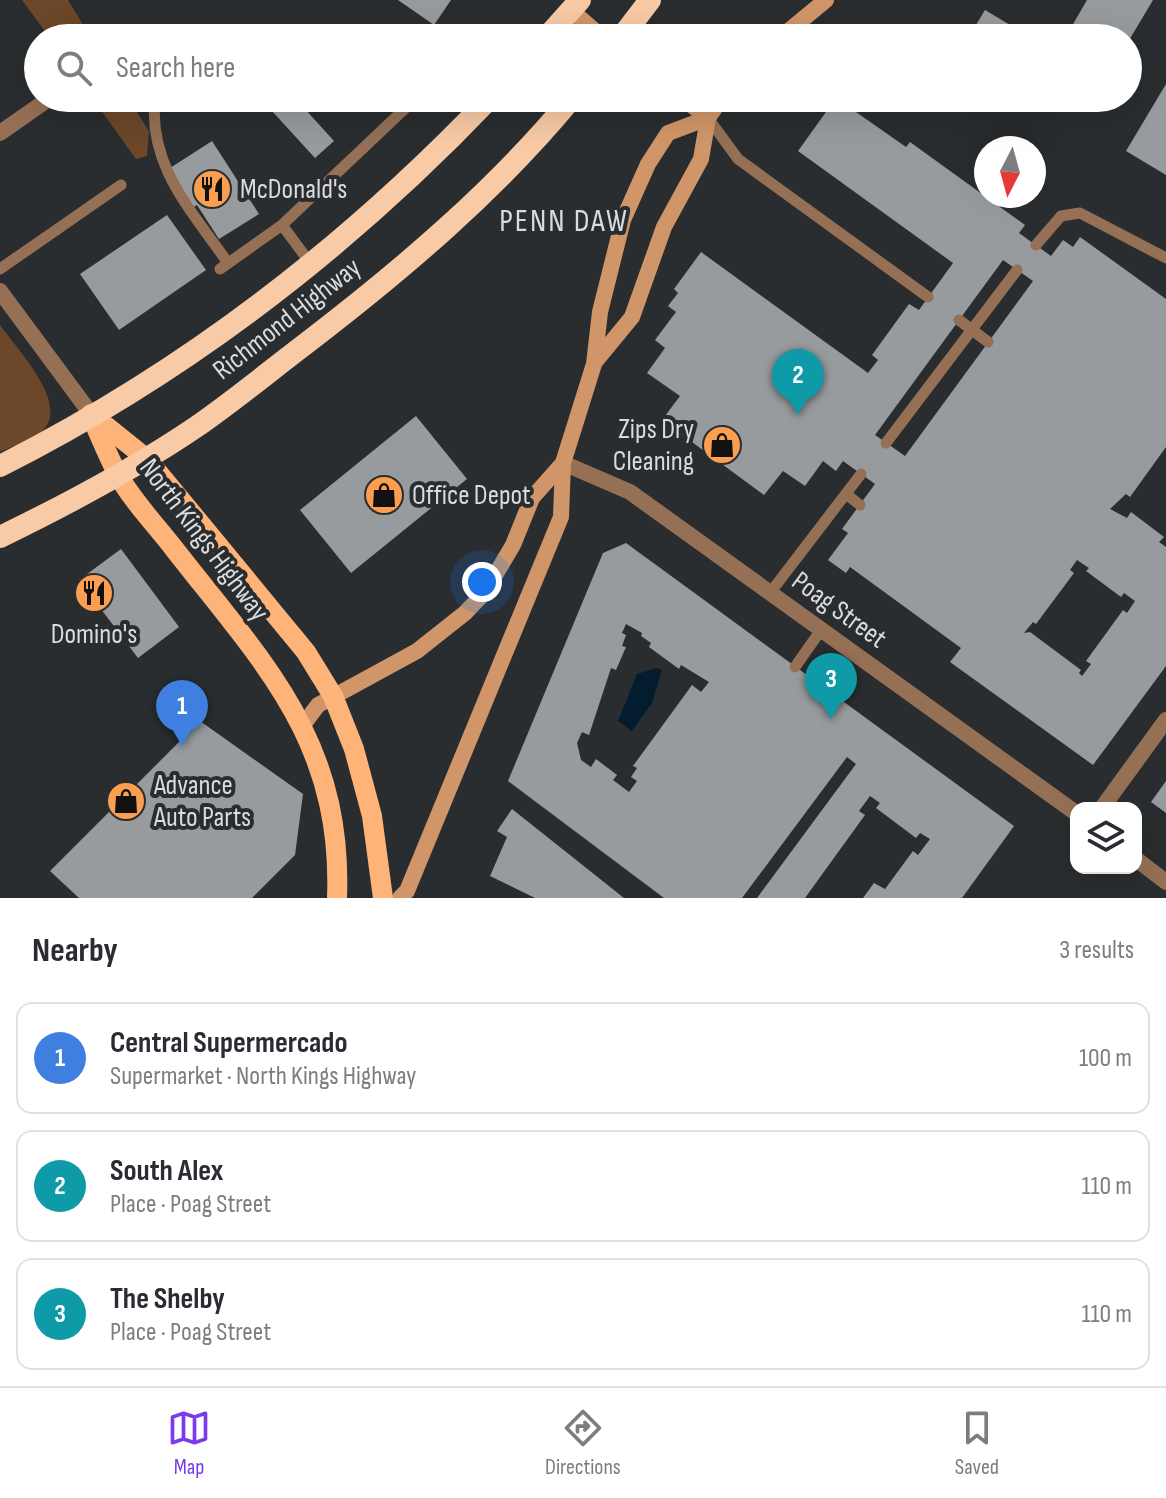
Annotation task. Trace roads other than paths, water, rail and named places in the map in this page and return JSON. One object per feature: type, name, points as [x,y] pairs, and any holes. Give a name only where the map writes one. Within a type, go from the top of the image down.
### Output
[{"type":"highway","points":[[632,24],[650,0]]},
{"type":"highway","points":[[556,24],[571,3]]},
{"type":"highway","name":"Richmond Highway","points":[[0,466],[130,395],[195,352],[362,222],[476,112]]},
{"type":"highway","name":"Richmond Highway","points":[[0,537],[118,476],[198,425],[374,291],[452,225],[559,112]]},
{"type":"main road","points":[[797,24],[826,0]]},
{"type":"main road","points":[[571,3],[590,24]]},
{"type":"main road","points":[[700,112],[708,118]]},
{"type":"main road","points":[[594,364],[632,317],[664,227],[701,159],[708,118],[712,112]]},
{"type":"main road","points":[[400,898],[411,883],[561,517],[563,463],[594,364],[600,312],[623,220],[648,164],[668,133],[708,118]]},
{"type":"main road","name":"North Kings Highway","points":[[91,414],[147,459],[306,652],[333,696],[354,749],[369,804],[383,898]]},
{"type":"main road","name":"North Kings Highway","points":[[91,414],[118,476],[277,681],[303,725],[327,794],[336,834],[337,898]]},
{"type":"main road","points":[[303,725],[318,705],[417,651],[465,613],[485,592],[499,568],[532,498],[563,463]]},
{"type":"street","points":[[0,133],[30,112]]},
{"type":"street","points":[[1,293],[91,414]]},
{"type":"street","name":"Poag Street","points":[[563,463],[630,492],[1070,809]]},
{"type":"street","points":[[1106,802],[1166,720]]},
{"type":"street","points":[[1142,864],[1166,882]]},
{"type":"lane","points":[[154,112],[164,171],[224,266],[282,225],[401,112]]},
{"type":"lane","points":[[708,118],[738,159],[928,297]]},
{"type":"lane","points":[[0,269],[121,185]]},
{"type":"lane","points":[[1036,245],[1061,216],[1080,213],[1166,258]]},
{"type":"lane","points":[[282,225],[311,264]]},
{"type":"lane","points":[[886,443],[1017,270]]},
{"type":"lane","points":[[959,320],[988,342]]},
{"type":"lane","points":[[770,593],[861,474]]},
{"type":"lane","points":[[846,494],[860,505]]},
{"type":"lane","points":[[795,667],[821,630]]},
{"type":"water","points":[[657,668],[662,670],[652,703],[632,731],[618,721],[637,674]]},
{"type":"place","name":"McDonald's","points":[[212,189]]},
{"type":"place","name":"South Alex","points":[[798,415]]},
{"type":"place","name":"Zips Dry Cleaning","points":[[722,445]]},
{"type":"place","name":"Office Depot","points":[[384,495]]},
{"type":"place","name":"Domino's","points":[[94,593]]},
{"type":"place","name":"The Shelby","points":[[831,719]]},
{"type":"place","name":"Central Supermercado","points":[[182,746]]},
{"type":"place","name":"Advance Auto Parts","points":[[126,801]]},
{"type":"district","name":"PENN DAW","points":[[564,221]]}]
